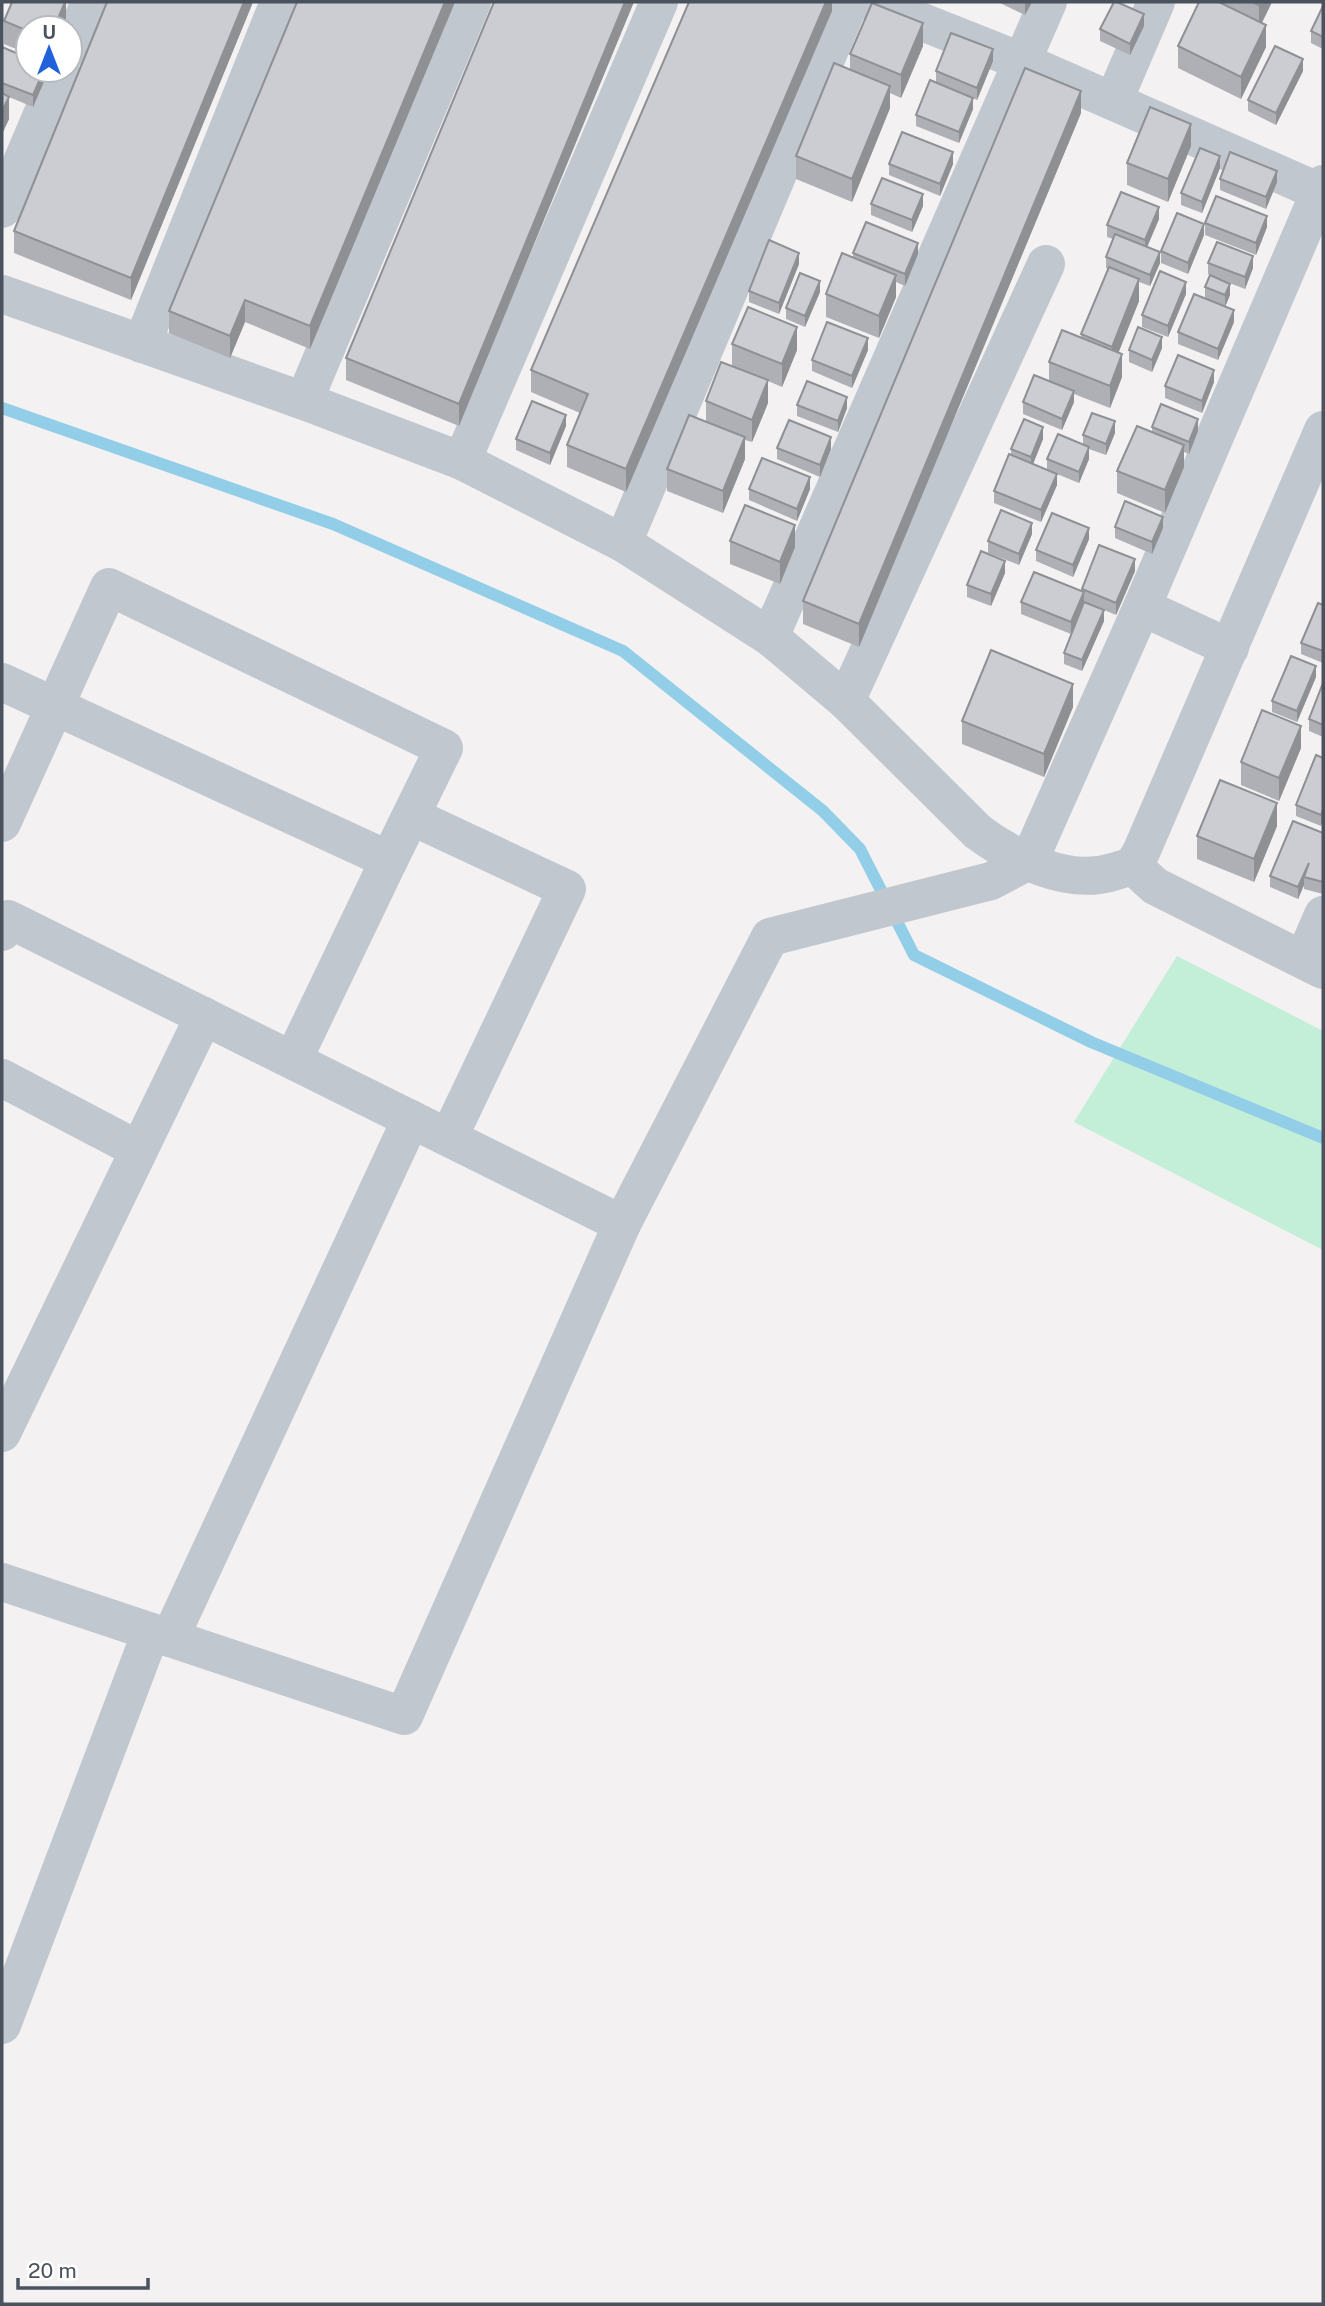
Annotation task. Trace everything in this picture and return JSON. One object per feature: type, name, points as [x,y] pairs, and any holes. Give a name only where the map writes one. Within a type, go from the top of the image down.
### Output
[{"type":"street","points":[[142,344],[279,2]]},
{"type":"street","points":[[304,401],[472,2]]},
{"type":"street","points":[[462,461],[659,2]]},
{"type":"street","points":[[623,543],[850,2]]},
{"type":"street","points":[[2,1582],[404,1716],[622,1224],[770,937],[991,881],[1029,861],[1142,607],[1322,188],[1023,62],[872,2]]},
{"type":"street","points":[[770,637],[1048,2]]},
{"type":"street","points":[[1114,100],[1156,2]]},
{"type":"street","points":[[2,209],[55,84]]},
{"type":"street","points":[[846,702],[1046,264]]},
{"type":"street","points":[[2,294],[304,401],[462,461],[623,543],[770,637],[846,702],[978,832],[997,846],[1069,876],[1097,877],[1132,864],[1142,850],[1323,430]]},
{"type":"street","points":[[2,823],[109,587],[444,748],[293,1060]]},
{"type":"street","points":[[1142,607],[1230,648]]},
{"type":"street","points":[[2,681],[389,860]]},
{"type":"street","points":[[411,816],[567,889],[449,1138]]},
{"type":"street","points":[[1132,864],[1155,886],[1313,965],[1323,915]]},
{"type":"street","points":[[4,922],[204,1016],[622,1224]]},
{"type":"street","points":[[2,1433],[204,1016]]},
{"type":"street","points":[[2,1078],[139,1150]]},
{"type":"street","points":[[2,2025],[160,1635],[411,1119]]},
{"type":"green space","points":[[1177,956],[1323,1031],[1323,1250],[1074,1122]]},
{"type":"building","points":[[12,2],[65,2],[60,14],[14,14],[14,25],[4,21]]},
{"type":"building","points":[[107,2],[244,2],[131,278],[14,231],[74,84],[84,84],[84,59]]},
{"type":"building","points":[[297,2],[445,2],[310,326],[245,300],[230,336],[169,311]]},
{"type":"building","points":[[494,2],[625,2],[459,404],[346,358]]},
{"type":"building","points":[[689,2],[826,2],[626,469],[567,445],[588,394],[531,370]]},
{"type":"building","points":[[1114,2],[1144,14],[1130,44],[1100,29]]},
{"type":"building","points":[[1199,2],[1219,2],[1266,25],[1241,77],[1178,46]]},
{"type":"building","points":[[872,3],[923,23],[901,75],[850,54]]},
{"type":"building","points":[[1323,6],[1323,37],[1311,31]]},
{"type":"building","points":[[951,33],[993,49],[977,88],[936,71]]},
{"type":"building","points":[[1275,46],[1303,59],[1276,113],[1248,100]]},
{"type":"building","points":[[2,47],[14,52],[14,84],[38,84],[33,95],[2,83]]},
{"type":"building","points":[[834,63],[890,86],[852,179],[796,156]]},
{"type":"building","points":[[1025,68],[1081,91],[859,624],[803,601]]},
{"type":"building","points":[[930,80],[973,98],[959,132],[916,115]]},
{"type":"building","points":[[2,93],[9,97],[2,111]]},
{"type":"building","points":[[1150,107],[1191,124],[1168,179],[1127,163]]},
{"type":"building","points":[[902,132],[953,152],[940,184],[889,164]]},
{"type":"building","points":[[1200,148],[1220,156],[1202,202],[1181,193]]},
{"type":"building","points":[[1230,152],[1277,171],[1266,197],[1220,179]]},
{"type":"building","points":[[882,178],[923,194],[912,220],[871,204]]},
{"type":"building","points":[[1121,192],[1159,207],[1145,240],[1107,225]]},
{"type":"building","points":[[1216,196],[1267,216],[1256,243],[1205,223]]},
{"type":"building","points":[[1177,213],[1204,224],[1188,263],[1161,251]]},
{"type":"building","points":[[866,222],[918,243],[905,274],[853,253]]},
{"type":"building","points":[[1115,234],[1160,252],[1150,275],[1106,257]]},
{"type":"building","points":[[769,240],[799,253],[779,303],[749,291]]},
{"type":"building","points":[[1217,242],[1253,256],[1245,277],[1208,263]]},
{"type":"building","points":[[842,253],[896,275],[879,316],[826,294]]},
{"type":"building","points":[[1109,267],[1139,279],[1112,347],[1081,334]]},
{"type":"building","points":[[1160,271],[1186,282],[1168,326],[1142,315]]},
{"type":"building","points":[[800,273],[820,281],[805,316],[786,308]]},
{"type":"building","points":[[1210,275],[1230,284],[1225,295],[1205,287]]},
{"type":"building","points":[[1194,294],[1234,310],[1218,349],[1178,332]]},
{"type":"building","points":[[748,307],[797,327],[782,364],[732,344]]},
{"type":"building","points":[[827,322],[868,338],[852,376],[812,360]]},
{"type":"building","points":[[1138,327],[1162,337],[1152,360],[1129,350]]},
{"type":"building","points":[[1062,330],[1122,354],[1110,386],[1049,362]]},
{"type":"building","points":[[1178,355],[1214,370],[1202,401],[1165,386]]},
{"type":"building","points":[[721,362],[768,380],[752,420],[706,401]]},
{"type":"building","points":[[1034,375],[1074,391],[1062,419],[1023,402]]},
{"type":"building","points":[[807,381],[847,397],[838,421],[797,405]]},
{"type":"building","points":[[532,401],[566,415],[550,453],[516,439]]},
{"type":"building","points":[[1161,404],[1198,419],[1189,442],[1152,427]]},
{"type":"building","points":[[1092,413],[1115,421],[1106,444],[1083,435]]},
{"type":"building","points":[[689,415],[745,437],[723,491],[667,469]]},
{"type":"building","points":[[1024,419],[1043,427],[1031,457],[1011,449]]},
{"type":"building","points":[[789,420],[831,437],[820,465],[777,448]]},
{"type":"building","points":[[1137,426],[1184,445],[1165,490],[1117,471]]},
{"type":"building","points":[[1058,434],[1089,447],[1079,472],[1047,459]]},
{"type":"building","points":[[1009,454],[1057,474],[1041,510],[994,491]]},
{"type":"building","points":[[762,458],[810,477],[797,509],[749,489]]},
{"type":"building","points":[[1125,501],[1163,517],[1152,542],[1115,527]]},
{"type":"building","points":[[745,505],[795,525],[780,562],[730,541]]},
{"type":"building","points":[[1001,510],[1032,523],[1019,554],[988,541]]},
{"type":"building","points":[[1052,513],[1089,528],[1073,565],[1036,550]]},
{"type":"building","points":[[1099,545],[1135,559],[1116,603],[1082,589]]},
{"type":"building","points":[[981,551],[1005,561],[991,594],[967,585]]},
{"type":"building","points":[[1034,572],[1084,592],[1071,622],[1021,602]]},
{"type":"building","points":[[1084,602],[1104,610],[1082,660],[1064,653]]},
{"type":"building","points":[[1318,603],[1323,605],[1323,651],[1301,643]]},
{"type":"building","points":[[991,650],[1073,684],[1044,754],[962,721]]},
{"type":"building","points":[[1291,656],[1316,666],[1297,711],[1272,701]]},
{"type":"building","points":[[1323,683],[1323,725],[1309,719]]},
{"type":"building","points":[[1262,710],[1301,726],[1279,778],[1241,762]]},
{"type":"building","points":[[1316,755],[1323,758],[1321,815],[1296,805]]},
{"type":"building","points":[[1220,780],[1277,803],[1254,859],[1197,836]]},
{"type":"building","points":[[1293,821],[1323,833],[1323,882],[1304,877],[1309,863],[1298,887],[1270,876]]},
{"type":"waterway","points":[[2,408],[333,524],[623,651],[823,811],[860,849],[914,955],[1091,1042],[1323,1138]]}]
